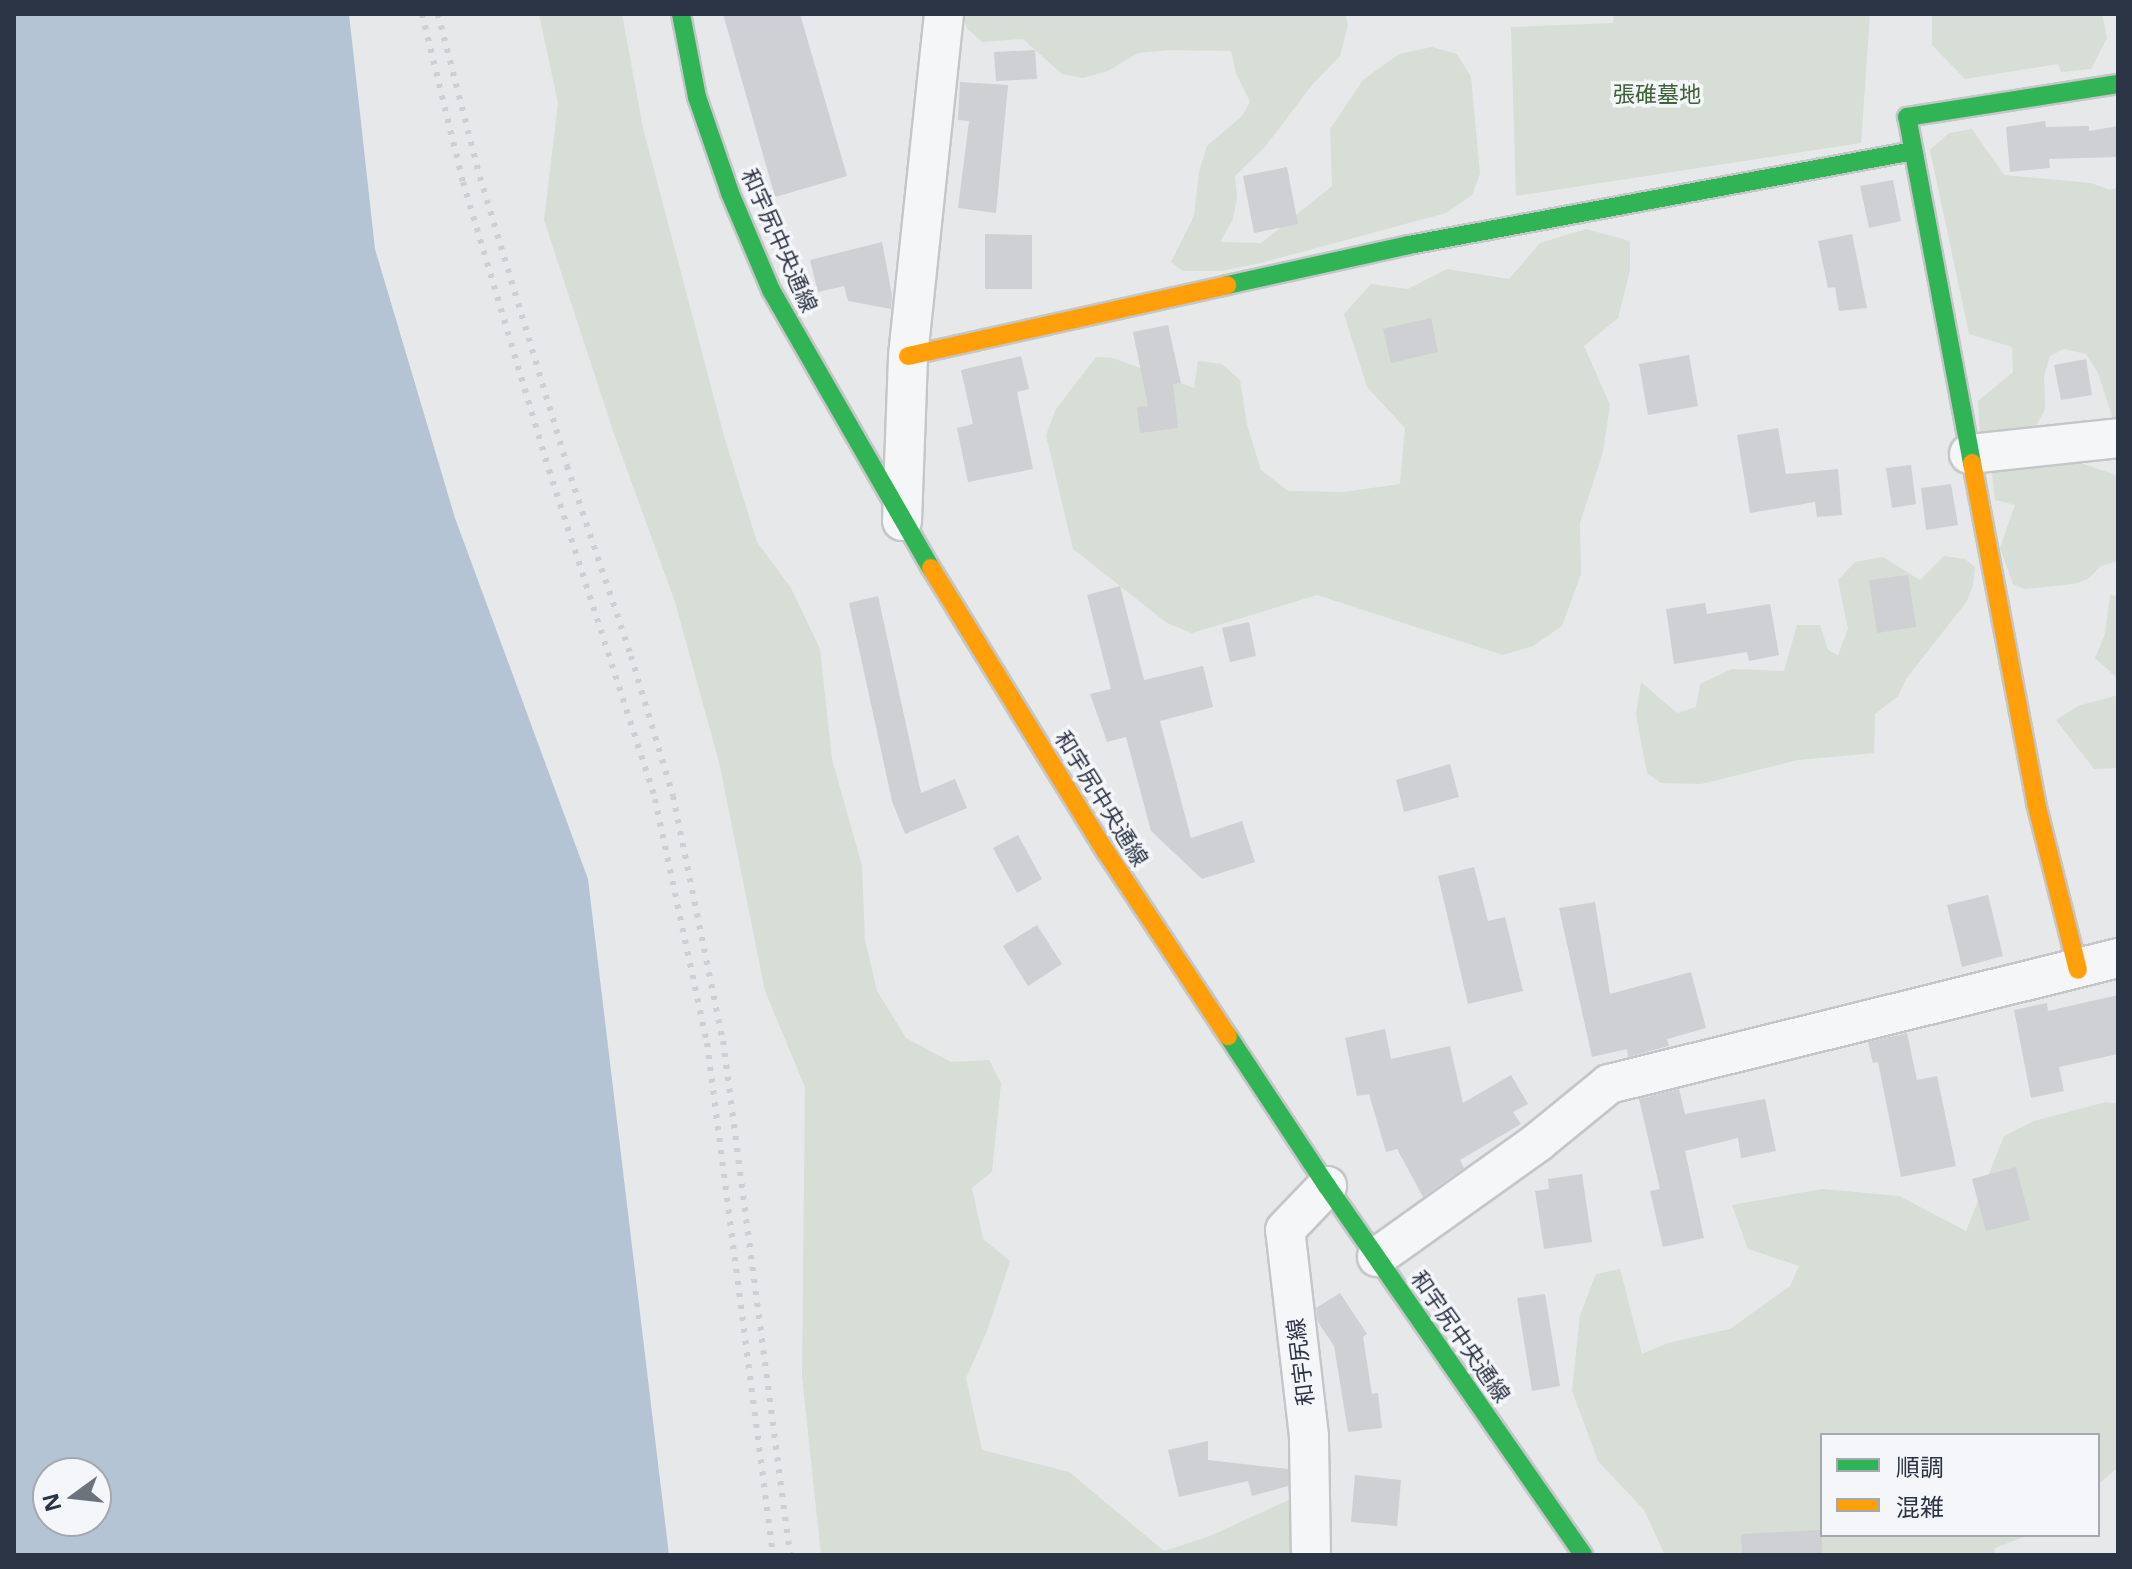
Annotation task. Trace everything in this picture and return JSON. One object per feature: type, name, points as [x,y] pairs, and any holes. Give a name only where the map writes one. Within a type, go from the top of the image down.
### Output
[{"type":"street","name":"和宇尻中央通線","points":[[681,14],[697,97],[730,193],[771,290],[902,521],[1106,852],[1327,1186],[1583,1555]]},
{"type":"street","points":[[902,521],[908,356],[944,14]]},
{"type":"street","points":[[2078,970],[2036,803],[1907,117],[2118,84]]},
{"type":"street","points":[[908,356],[1409,245],[1913,151]]},
{"type":"street","points":[[1969,454],[2118,438]]},
{"type":"street","points":[[1377,1257],[1538,1142],[1609,1084],[2118,958]]},
{"type":"street","name":"和宇尻線","points":[[1311,1555],[1309,1436],[1285,1230],[1327,1186]]},
{"type":"green space","points":[[539,14],[622,14],[643,128],[724,436],[757,542],[791,588],[820,649],[832,759],[862,866],[865,940],[877,991],[906,1038],[951,1062],[989,1060],[1001,1083],[992,1172],[972,1188],[983,1239],[1010,1261],[987,1331],[966,1378],[982,1450],[1069,1472],[1164,1551],[1210,1536],[1293,1498],[1296,1555],[821,1555],[802,1376],[805,1087],[765,991],[719,762],[675,602],[614,434],[544,220],[558,103]]},
{"type":"green space","points":[[962,14],[1345,14],[1348,25],[1340,56],[1312,85],[1264,148],[1235,176],[1237,198],[1233,219],[1220,242],[1261,243],[1332,186],[1330,129],[1363,80],[1399,54],[1432,47],[1457,54],[1471,77],[1480,174],[1472,195],[1446,213],[1261,263],[1221,271],[1183,271],[1171,262],[1194,216],[1199,172],[1207,146],[1242,116],[1250,102],[1236,73],[1231,51],[1138,53],[1108,71],[1083,78],[1062,74],[1023,39],[982,42],[967,28]]},
{"type":"green space","name":"張碓墓地","points":[[1614,14],[1870,14],[1861,143],[1516,196],[1511,27],[1613,23]]},
{"type":"green space","points":[[1932,14],[2102,14],[2107,38],[2091,69],[2061,72],[2058,64],[1965,79],[1932,45]]},
{"type":"green space","points":[[1972,129],[2004,175],[2091,183],[2110,190],[2118,187],[2118,418],[2113,419],[2098,373],[2086,354],[2064,349],[2050,356],[2044,376],[2045,409],[2036,426],[1980,438],[1978,401],[2013,372],[2012,347],[1969,334],[1930,150],[1949,133]]},
{"type":"green space","points":[[1586,229],[1630,241],[1630,270],[1618,318],[1584,346],[1610,405],[1603,452],[1580,523],[1581,574],[1562,626],[1533,646],[1503,655],[1317,595],[1192,633],[1167,623],[1073,549],[1046,435],[1056,409],[1096,357],[1113,358],[1194,388],[1198,361],[1222,364],[1240,380],[1247,425],[1261,470],[1288,491],[1344,492],[1400,484],[1405,428],[1367,387],[1344,314],[1371,284],[1408,289],[1447,269],[1509,279],[1540,243]]},
{"type":"green space","points":[[2067,458],[2118,476],[2118,561],[2101,566],[2088,579],[2073,584],[2024,589],[2013,584],[2000,548],[2015,505],[1995,500],[1991,464]]},
{"type":"green space","points":[[1944,556],[1965,559],[1975,567],[1973,585],[1967,601],[1906,679],[1898,696],[1875,714],[1874,753],[1798,760],[1701,784],[1661,783],[1647,773],[1636,715],[1641,682],[1677,713],[1696,707],[1700,684],[1732,669],[1784,671],[1797,625],[1820,625],[1828,650],[1838,655],[1848,629],[1838,580],[1855,562],[1883,557],[1920,580]]},
{"type":"green space","points":[[2110,595],[2118,596],[2118,679],[2095,658],[2105,634]]},
{"type":"green space","points":[[2118,695],[2118,768],[2094,769],[2056,720],[2078,706]]},
{"type":"green space","points":[[2106,1102],[2118,1104],[2117,1468],[2100,1483],[2100,1433],[1820,1433],[1820,1537],[2024,1537],[1995,1548],[1993,1555],[1665,1555],[1644,1510],[1598,1461],[1572,1391],[1580,1315],[1596,1274],[1620,1269],[1642,1354],[1668,1343],[1730,1329],[1790,1286],[1799,1266],[1748,1249],[1732,1205],[1822,1189],[1899,1196],[1966,1231],[2004,1136],[2034,1121]]},
{"type":"water","points":[[14,14],[349,14],[375,249],[455,518],[588,879],[669,1555],[14,1555]]},
{"type":"building","points":[[723,14],[800,14],[847,176],[775,197]]},
{"type":"building","points":[[1035,50],[1037,79],[996,81],[994,52]]},
{"type":"building","points":[[960,82],[1008,85],[996,213],[958,208],[969,121],[958,120]]},
{"type":"building","points":[[2045,121],[2046,127],[2089,126],[2089,131],[2118,126],[2118,157],[2049,159],[2050,168],[2010,172],[2006,127]]},
{"type":"building","points":[[1287,167],[1298,224],[1254,233],[1243,176]]},
{"type":"building","points":[[1893,180],[1901,221],[1869,228],[1860,186]]},
{"type":"building","points":[[985,234],[1032,235],[1032,289],[985,289]]},
{"type":"building","points":[[1852,234],[1867,308],[1839,311],[1835,287],[1828,288],[1818,241]]},
{"type":"building","points":[[882,242],[892,295],[891,309],[848,301],[844,286],[818,292],[810,260]]},
{"type":"building","points":[[1431,318],[1438,352],[1391,363],[1383,329]]},
{"type":"building","points":[[1168,325],[1181,383],[1173,384],[1178,428],[1140,433],[1137,407],[1148,406],[1133,332]]},
{"type":"building","points":[[1689,355],[1698,406],[1648,415],[1639,364]]},
{"type":"building","points":[[1021,356],[1029,389],[1017,392],[1033,469],[968,482],[957,428],[973,424],[961,370]]},
{"type":"building","points":[[2086,359],[2092,395],[2061,400],[2054,365]]},
{"type":"building","points":[[1778,428],[1786,474],[1838,469],[1842,515],[1817,517],[1815,502],[1750,513],[1737,435]]},
{"type":"building","points":[[1911,465],[1916,504],[1892,508],[1886,468]]},
{"type":"building","points":[[1951,484],[1958,525],[1926,530],[1921,488]]},
{"type":"building","points":[[1908,575],[1916,627],[1877,633],[1869,580]]},
{"type":"building","points":[[1120,586],[1144,680],[1203,666],[1213,707],[1160,721],[1191,838],[1242,821],[1255,862],[1202,879],[1151,831],[1126,737],[1107,742],[1090,694],[1111,689],[1087,595]]},
{"type":"building","points":[[878,596],[921,793],[955,779],[967,808],[905,834],[892,801],[849,603]]},
{"type":"building","points":[[1705,603],[1707,614],[1770,604],[1779,655],[1749,661],[1747,652],[1674,664],[1666,609]]},
{"type":"building","points":[[1249,622],[1256,656],[1230,662],[1222,628]]},
{"type":"building","points":[[1450,764],[1459,797],[1404,812],[1396,780]]},
{"type":"building","points":[[1018,835],[1042,879],[1017,893],[993,848]]},
{"type":"building","points":[[1474,867],[1488,921],[1505,917],[1523,991],[1468,1004],[1438,876]]},
{"type":"building","points":[[1988,895],[2003,956],[1962,967],[1947,905]]},
{"type":"building","points":[[1595,902],[1610,994],[1691,972],[1706,1028],[1667,1039],[1669,1046],[1628,1057],[1627,1049],[1592,1057],[1559,908]]},
{"type":"building","points":[[1037,925],[1062,964],[1028,986],[1003,946]]},
{"type":"building","points":[[2118,995],[2118,1054],[2059,1067],[2064,1091],[2031,1098],[2014,1010],[2047,1003],[2048,1011]]},
{"type":"building","points":[[1385,1029],[1391,1059],[1450,1046],[1463,1103],[1511,1075],[1528,1104],[1513,1112],[1521,1124],[1460,1160],[1464,1168],[1423,1197],[1397,1149],[1386,1152],[1369,1094],[1357,1096],[1345,1038]]},
{"type":"building","points":[[1907,1033],[1917,1080],[1937,1076],[1956,1166],[1901,1177],[1878,1062],[1873,1063],[1868,1042]]},
{"type":"building","points":[[1679,1089],[1685,1114],[1765,1099],[1776,1151],[1741,1158],[1738,1138],[1685,1151],[1704,1238],[1663,1247],[1650,1191],[1660,1189],[1639,1099]]},
{"type":"building","points":[[2016,1167],[2030,1220],[1986,1231],[1972,1179]]},
{"type":"building","points":[[1582,1174],[1592,1242],[1544,1249],[1535,1191],[1549,1189],[1548,1179]]},
{"type":"building","points":[[1340,1293],[1367,1334],[1363,1337],[1372,1394],[1378,1393],[1382,1428],[1348,1432],[1334,1346],[1318,1322],[1316,1308]]},
{"type":"building","points":[[1545,1294],[1560,1386],[1532,1391],[1517,1298]]},
{"type":"building","points":[[1208,1441],[1208,1460],[1288,1469],[1288,1486],[1252,1496],[1248,1481],[1179,1497],[1168,1450]]},
{"type":"building","points":[[1355,1475],[1401,1480],[1397,1526],[1351,1522]]},
{"type":"building","points":[[1820,1530],[1822,1555],[1742,1555],[1741,1534]]},
{"type":"railway","points":[[422,14],[463,182],[549,470],[655,799],[707,1043],[773,1555]]},
{"type":"railway","points":[[438,14],[480,177],[567,466],[631,656],[673,796],[723,1041],[790,1555]]},
{"type":"traffic: fast","points":[[681,14],[697,97],[730,193],[771,290],[931,568]]},
{"type":"traffic: fast","points":[[1972,463],[1907,117],[2118,84]]},
{"type":"traffic: fast","points":[[1227,285],[1409,245],[1913,151]]},
{"type":"traffic: fast","points":[[1228,1036],[1327,1186],[1583,1555]]},
{"type":"traffic: slow","points":[[908,356],[1227,285]]},
{"type":"traffic: slow","points":[[1972,463],[2036,803],[2078,970]]},
{"type":"traffic: slow","points":[[931,568],[1106,852],[1228,1036]]}]
